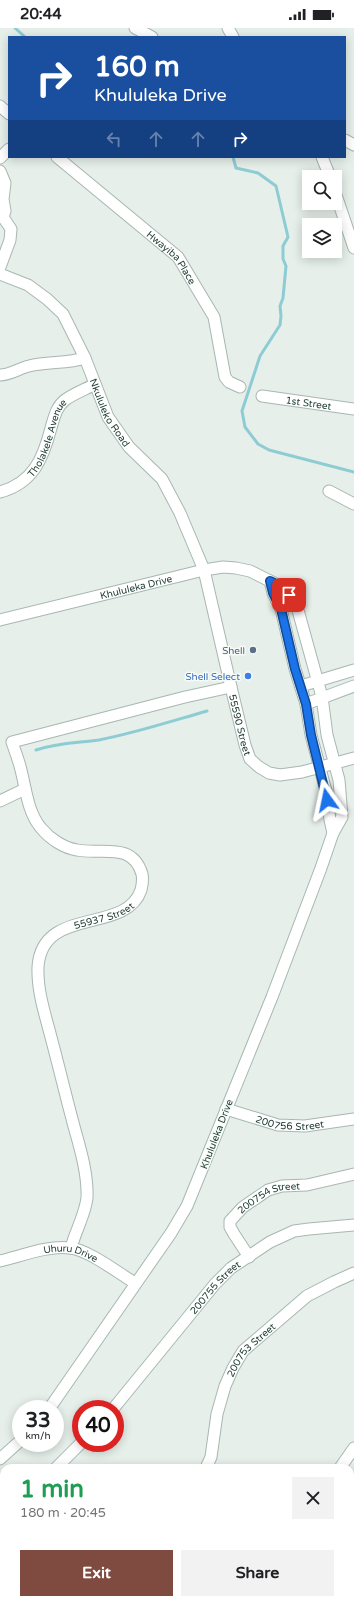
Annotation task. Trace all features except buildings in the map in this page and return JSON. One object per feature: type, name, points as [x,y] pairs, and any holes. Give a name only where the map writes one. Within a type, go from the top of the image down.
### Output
[{"type":"street","points":[[134,28],[150,36]]},
{"type":"street","points":[[0,106],[8,113]]},
{"type":"street","points":[[0,158],[8,151]]},
{"type":"street","name":"Hwayiba Place","points":[[58,158],[178,257],[214,317],[225,377],[229,382],[240,387]]},
{"type":"street","points":[[322,158],[327,170]]},
{"type":"street","points":[[0,171],[5,183],[3,199],[5,211],[3,218],[11,229],[10,240],[0,267]]},
{"type":"street","points":[[341,210],[354,248]]},
{"type":"street","name":"Nkululeko Road","points":[[0,274],[28,285],[57,307],[70,326],[85,358],[108,417],[129,447],[162,479],[180,513],[204,570]]},
{"type":"street","points":[[0,375],[5,375],[30,366],[75,361],[85,358]]},
{"type":"street","name":"Tholakele Avenue","points":[[0,492],[14,487],[26,479],[36,468],[44,452],[55,412],[65,400],[95,384]]},
{"type":"street","name":"1st Street","points":[[262,396],[354,409]]},
{"type":"street","points":[[329,491],[354,504]]},
{"type":"street","name":"Khululeka Drive","points":[[0,620],[204,570],[223,567],[250,571],[282,587],[296,603],[318,681],[322,697],[327,735],[339,780],[342,817],[333,833],[295,937],[187,1206],[171,1234],[135,1283],[55,1400]]},
{"type":"street","name":"55590 Street","points":[[204,570],[245,745],[250,759],[269,773],[290,775],[354,758]]},
{"type":"street","points":[[270,581],[273,593],[281,609],[306,704],[311,735],[326,791],[333,833]]},
{"type":"street","points":[[301,686],[354,670]]},
{"type":"street","points":[[306,704],[354,686]]},
{"type":"street","name":"55937 Street","points":[[71,1248],[84,1212],[87,1198],[86,1183],[78,1142],[40,994],[38,966],[46,943],[55,934],[78,923],[122,911],[133,903],[139,896],[142,887],[142,875],[137,864],[130,857],[120,852],[78,851],[66,847],[52,838],[41,828],[32,813],[21,768],[12,742],[185,697],[231,687]]},
{"type":"street","points":[[0,801],[25,789]]},
{"type":"street","name":"200756 Street","points":[[226,1109],[278,1125],[305,1126],[354,1119]]},
{"type":"street","name":"200754 Street","points":[[249,1257],[230,1227],[230,1221],[243,1207],[268,1190],[282,1186],[307,1185],[354,1174]]},
{"type":"street","name":"200755 Street","points":[[120,1400],[216,1284],[231,1268],[270,1242],[294,1231],[354,1225]]},
{"type":"street","name":"Uhuru Drive","points":[[0,1261],[45,1250],[71,1248],[89,1255],[135,1283]]},
{"type":"street","name":"200753 Street","points":[[207,1464],[217,1414],[225,1386],[243,1351],[307,1296],[354,1273]]},
{"type":"street","points":[[0,1459],[12,1448]]},
{"type":"street","points":[[343,1464],[354,1448]]},
{"type":"street","points":[[60,1464],[72,1452]]},
{"type":"waterway","points":[[15,28],[24,36]]},
{"type":"waterway","points":[[233,158],[236,168],[258,173],[276,186],[288,237],[283,246],[283,259],[286,266],[283,298],[280,306],[280,325],[260,356],[242,411],[245,427],[258,444],[269,450],[354,472]]},
{"type":"waterway","points":[[36,750],[113,737],[207,711]]},
{"type":"place","name":"Shell","points":[[253,650]]},
{"type":"place","name":"Shell Select","points":[[248,676]]},
{"type":"route","points":[[289,595],[282,587],[270,581],[273,593],[281,609],[295,669],[306,704],[311,735],[327,800]]}]
